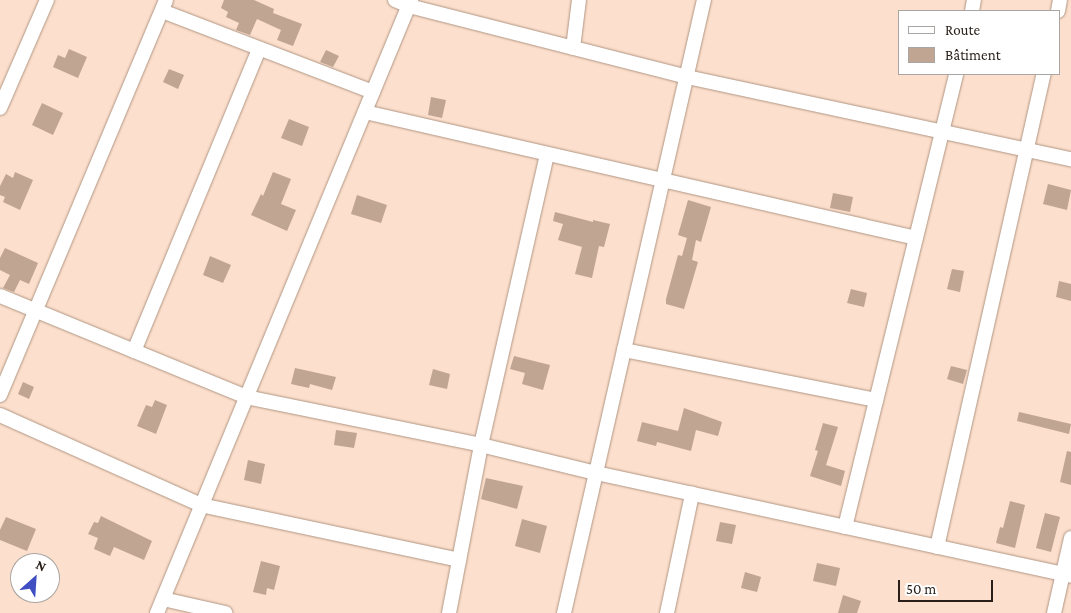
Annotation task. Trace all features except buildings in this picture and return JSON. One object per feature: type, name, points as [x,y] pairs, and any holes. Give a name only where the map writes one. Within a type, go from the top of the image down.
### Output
[{"type":"street","points":[[0,108],[47,0]]},
{"type":"street","points":[[395,0],[687,77],[1071,159]]},
{"type":"street","points":[[573,48],[579,0]]},
{"type":"street","points":[[564,613],[704,0]]},
{"type":"street","points":[[157,613],[410,3]]},
{"type":"street","points":[[0,395],[164,5],[259,49],[373,92]]},
{"type":"street","points":[[134,351],[259,49]]},
{"type":"street","points":[[845,527],[956,75]]},
{"type":"street","points":[[937,547],[1044,75]]},
{"type":"street","points":[[365,112],[916,238]]},
{"type":"street","points":[[449,613],[482,445],[547,154]]},
{"type":"street","points":[[0,296],[246,397],[482,445],[596,473],[1067,575]]},
{"type":"street","points":[[624,350],[876,400]]},
{"type":"street","points":[[0,415],[201,505],[459,560]]},
{"type":"street","points":[[667,613],[692,494]]},
{"type":"street","points":[[1054,613],[1067,575],[1071,538]]},
{"type":"street","points":[[163,599],[224,613]]}]
